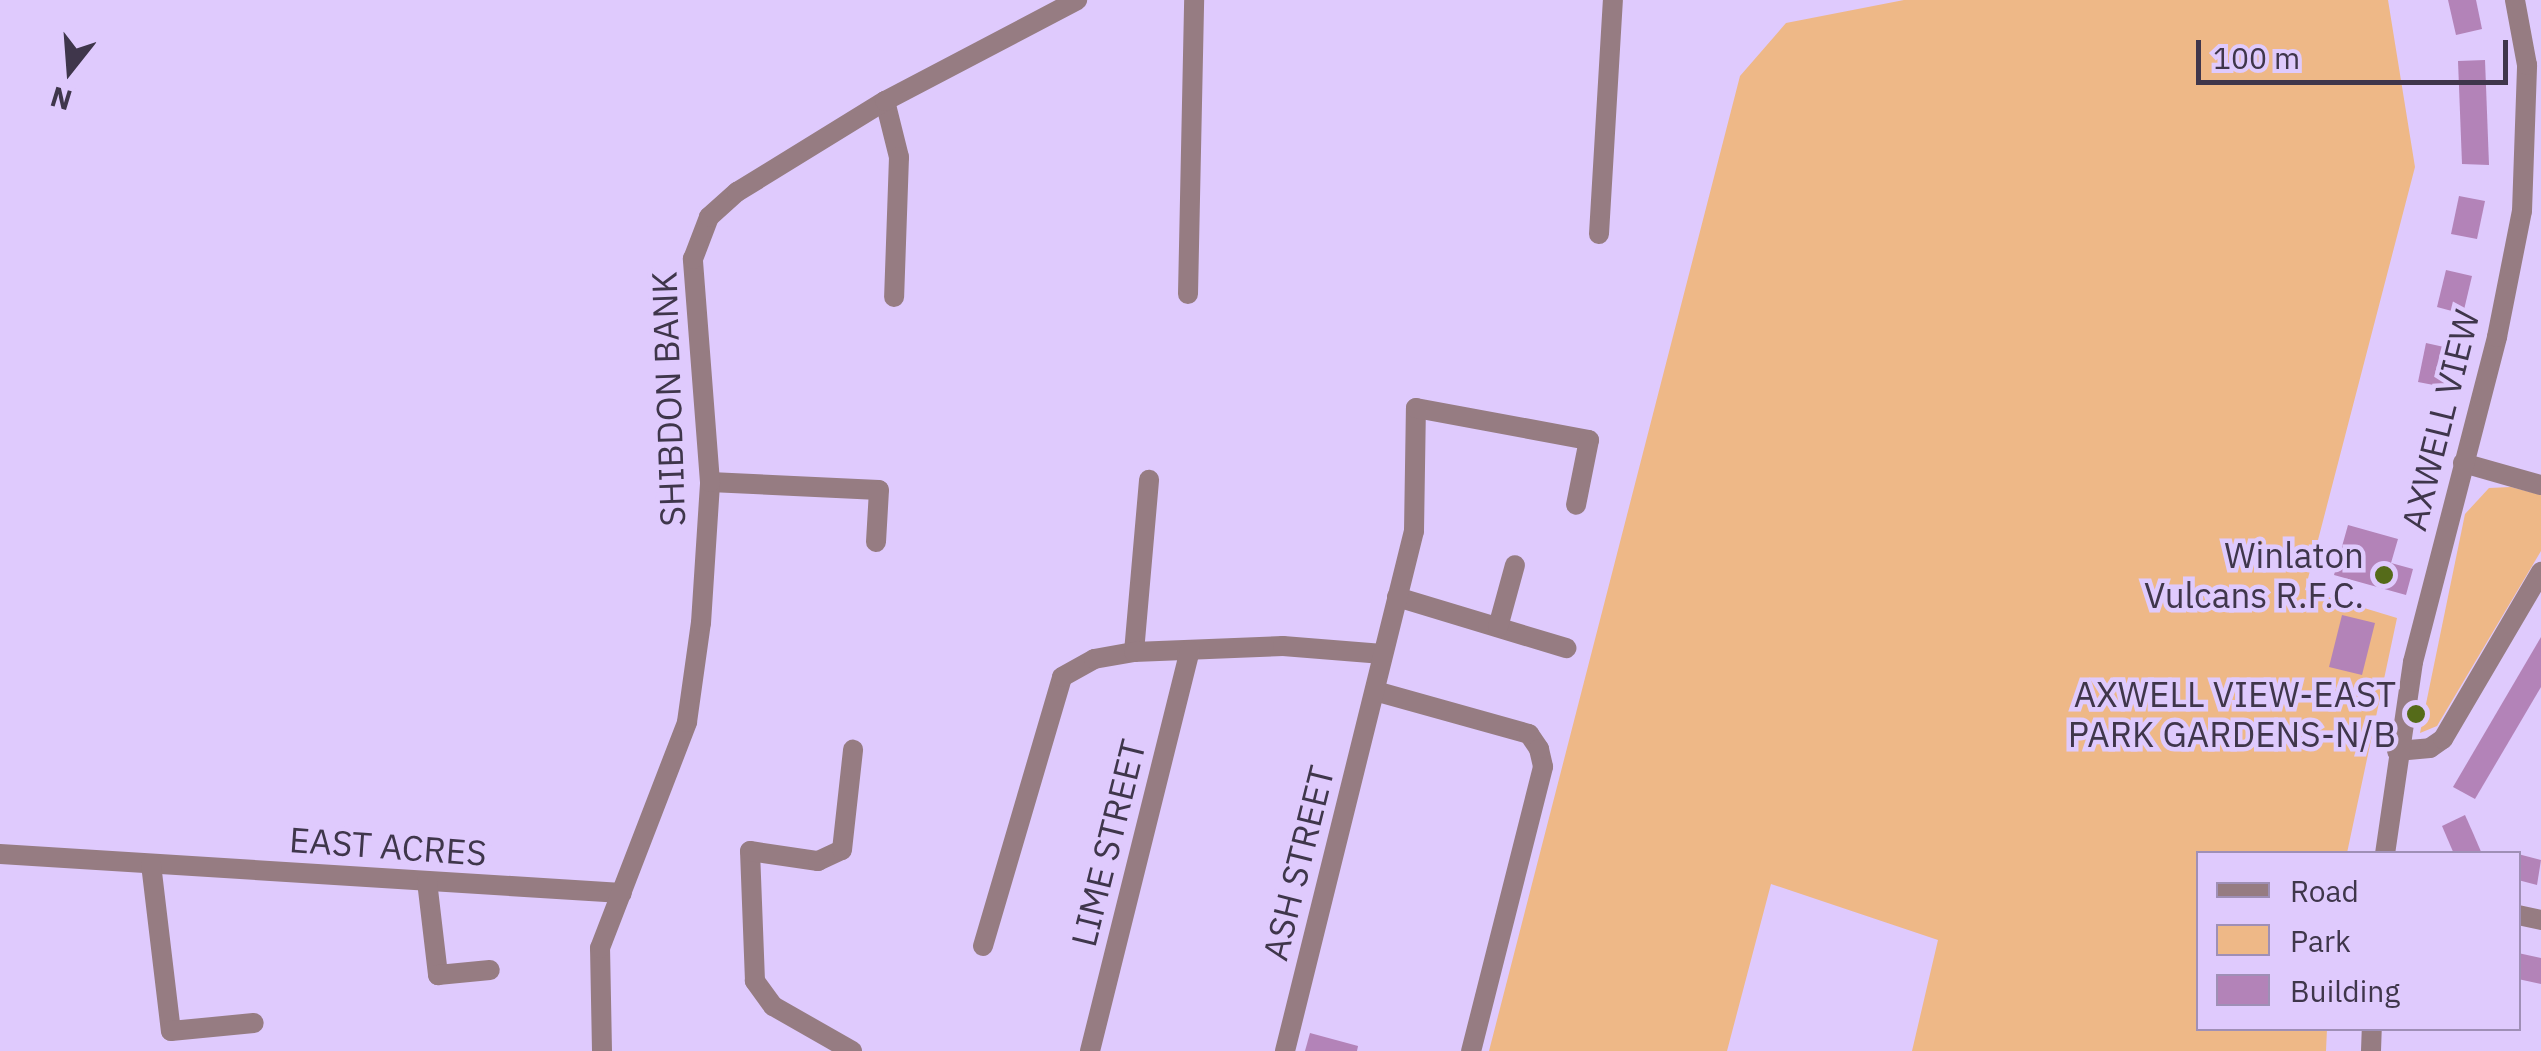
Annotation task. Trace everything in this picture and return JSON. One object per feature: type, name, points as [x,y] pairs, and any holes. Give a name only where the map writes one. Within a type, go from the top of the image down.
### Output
[{"type":"street","name":"SHIBDON BANK","points":[[602,1051],[600,948],[687,722],[710,482],[694,259],[709,217],[736,192],[885,101],[1077,0]]},
{"type":"street","points":[[1188,294],[1194,0]]},
{"type":"street","points":[[1600,234],[1613,0]]},
{"type":"street","name":"AXWELL VIEW","points":[[2385,851],[2397,751],[2522,211],[2527,65],[2515,0]]},
{"type":"street","points":[[885,101],[899,157],[894,296]]},
{"type":"street","name":"ASH STREET","points":[[1285,1051],[1414,531],[1416,408],[1589,440],[1576,505]]},
{"type":"street","points":[[2463,463],[2541,485]]},
{"type":"street","points":[[1134,652],[1149,480]]},
{"type":"street","points":[[710,482],[879,490],[876,542]]},
{"type":"street","points":[[1498,627],[1515,565]]},
{"type":"street","points":[[2397,751],[2430,748],[2442,739],[2541,572]]},
{"type":"street","points":[[1397,597],[1566,648]]},
{"type":"street","points":[[983,946],[1062,677],[1094,659],[1134,652],[1283,646],[1383,654]]},
{"type":"street","name":"LIME STREET","points":[[1090,1051],[1190,650]]},
{"type":"street","points":[[1374,691],[1529,734],[1539,749],[1543,768],[1471,1051]]},
{"type":"street","points":[[852,1051],[773,1006],[755,981],[750,851],[818,861],[842,850],[853,750]]},
{"type":"street","name":"EAST ACRES","points":[[0,854],[622,893]]},
{"type":"street","points":[[151,864],[171,1031],[254,1024]]},
{"type":"street","points":[[427,881],[438,975],[490,970]]},
{"type":"green space","points":[[1904,0],[2388,0],[2415,167],[2305,590],[2397,618],[2347,851],[2196,851],[2196,1031],[2327,1031],[2326,1051],[1912,1051],[1938,940],[1771,884],[1727,1051],[1489,1051],[1740,76],[1786,23]]},
{"type":"green space","points":[[2511,487],[2541,495],[2541,551],[2437,726],[2420,733],[2465,514],[2489,488]]},
{"type":"building","points":[[2448,0],[2476,0],[2482,29],[2456,35]]},
{"type":"building","points":[[2485,60],[2489,165],[2462,164],[2458,61]]},
{"type":"building","points":[[2459,196],[2485,201],[2477,239],[2451,234]]},
{"type":"building","points":[[2446,270],[2472,276],[2463,314],[2437,307]]},
{"type":"building","points":[[2426,343],[2453,349],[2444,387],[2418,382]]},
{"type":"building","points":[[2348,525],[2398,539],[2391,563],[2413,569],[2406,595],[2334,575]]},
{"type":"building","points":[[2342,615],[2375,623],[2362,675],[2329,667]]},
{"type":"building","points":[[2541,637],[2541,687],[2475,799],[2453,787]]},
{"type":"building","points":[[2465,815],[2481,851],[2453,851],[2442,826]]},
{"type":"building","points":[[2521,855],[2541,860],[2537,885],[2521,881]]},
{"type":"building","points":[[2521,954],[2541,958],[2541,984],[2521,980]]},
{"type":"building","points":[[1310,1033],[1358,1046],[1357,1051],[1305,1051]]},
{"type":"place","name":"Winlaton Vulcans R.F.C.","points":[[2384,575]]},
{"type":"place","name":"AXWELL VIEW-EAST PARK GARDENS-N/B","points":[[2416,714]]}]
